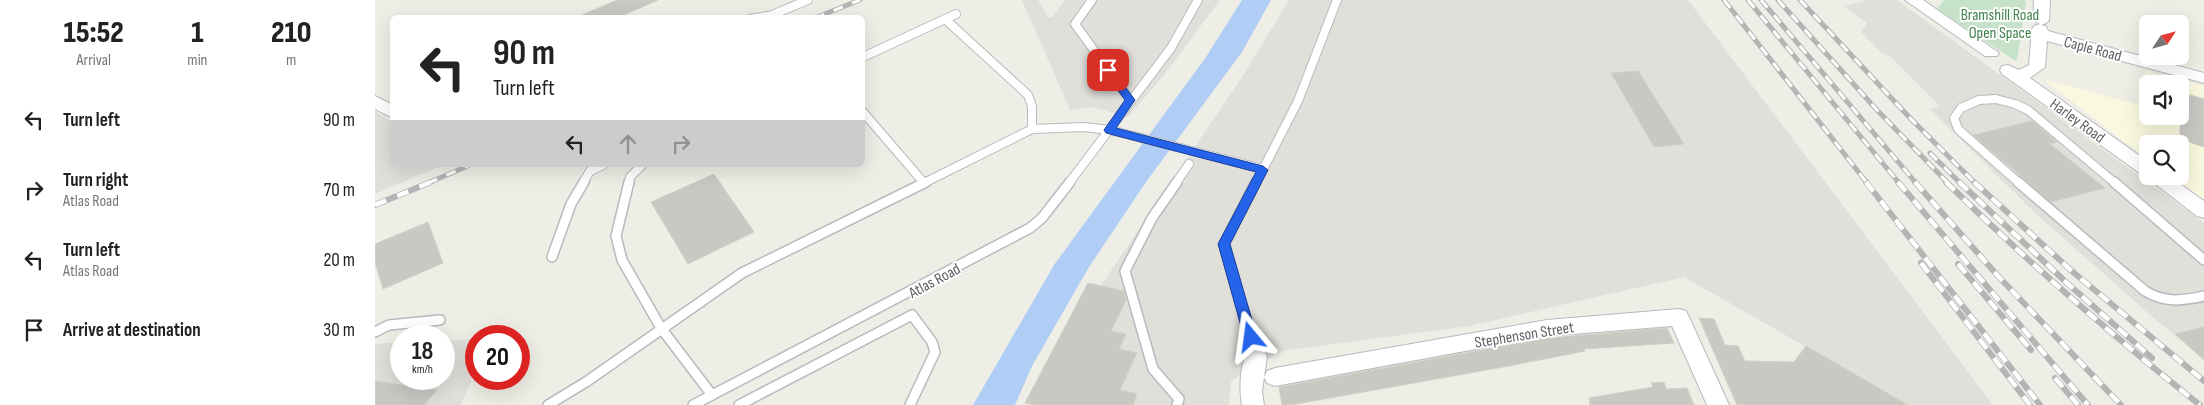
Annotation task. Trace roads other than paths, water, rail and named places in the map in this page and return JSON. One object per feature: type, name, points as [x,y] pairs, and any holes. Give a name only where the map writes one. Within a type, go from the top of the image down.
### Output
[{"type":"street","points":[[1913,0],[1991,53]]},
{"type":"street","points":[[2040,28],[2043,0]]},
{"type":"street","name":"Harley Road","points":[[2040,28],[2037,67],[2014,73],[2139,164]]},
{"type":"street","name":"Caple Road","points":[[2040,28],[2204,78]]},
{"type":"street","points":[[375,101],[390,111]]},
{"type":"street","points":[[2168,185],[2204,211]]},
{"type":"street","name":"Stephenson Street","points":[[1275,377],[1547,328],[1679,317],[1718,405]]},
{"type":"street","points":[[1253,405],[1251,392],[1256,356]]},
{"type":"lane","points":[[767,15],[808,0]]},
{"type":"lane","points":[[1092,0],[1075,24],[1130,100]]},
{"type":"lane","name":"Atlas Road","points":[[693,405],[888,304],[1030,228],[1043,218],[1113,131],[1130,100],[1171,48],[1198,0]]},
{"type":"lane","points":[[1256,356],[1224,244],[1298,101],[1337,0]]},
{"type":"lane","points":[[865,56],[956,14]]},
{"type":"lane","points":[[945,19],[1028,95],[1033,106],[1032,129]]},
{"type":"lane","points":[[2204,260],[2154,215],[2029,110],[2015,104],[1990,99],[1963,106],[1957,111],[1954,119],[1955,125],[1965,136],[2145,291],[2157,299],[2166,301],[2204,296]]},
{"type":"lane","points":[[865,114],[924,183]]},
{"type":"lane","points":[[548,405],[586,382],[742,273],[1032,129],[1084,127],[1113,131],[1263,170]]},
{"type":"lane","points":[[1178,402],[1153,369],[1125,272],[1152,218],[1189,164]]},
{"type":"lane","points":[[552,257],[571,204],[591,171],[599,167]]},
{"type":"lane","points":[[640,167],[630,177],[616,236],[622,260],[661,328],[712,395]]},
{"type":"lane","points":[[739,405],[912,314],[932,342],[935,352],[910,405]]},
{"type":"lane","points":[[375,332],[389,325],[440,320]]},
{"type":"water","points":[[1242,0],[1271,0],[1242,52],[1146,182],[1089,267],[1032,366],[1015,405],[973,405],[1054,265],[1206,57]]},
{"type":"railway","points":[[822,15],[860,0]]},
{"type":"railway","points":[[1724,0],[1867,183]]},
{"type":"railway","points":[[1748,0],[1899,183]]},
{"type":"railway","points":[[1761,0],[1916,183]]},
{"type":"railway","points":[[1778,0],[1876,109],[1948,183]]},
{"type":"railway","points":[[1800,0],[1910,118],[1974,182]]},
{"type":"railway","points":[[1930,153],[1959,182]]},
{"type":"railway","points":[[428,183],[465,167]]},
{"type":"railway","points":[[375,205],[431,182]]},
{"type":"railway","points":[[1866,182],[2040,405]]},
{"type":"railway","points":[[1898,182],[2088,405]]},
{"type":"railway","points":[[1915,182],[1998,276],[2121,405]]},
{"type":"railway","points":[[1946,182],[2070,297],[2200,405]]},
{"type":"railway","points":[[1959,182],[2067,283],[2152,358]]},
{"type":"railway","points":[[1974,182],[2073,272],[2204,381]]},
{"type":"railway","points":[[1921,263],[2030,405]]},
{"type":"railway","points":[[1958,264],[2031,350]]},
{"type":"railway","points":[[2055,378],[2078,405]]},
{"type":"park label","name":"Bramshill Road Open Space","points":[[2000,23]]}]
